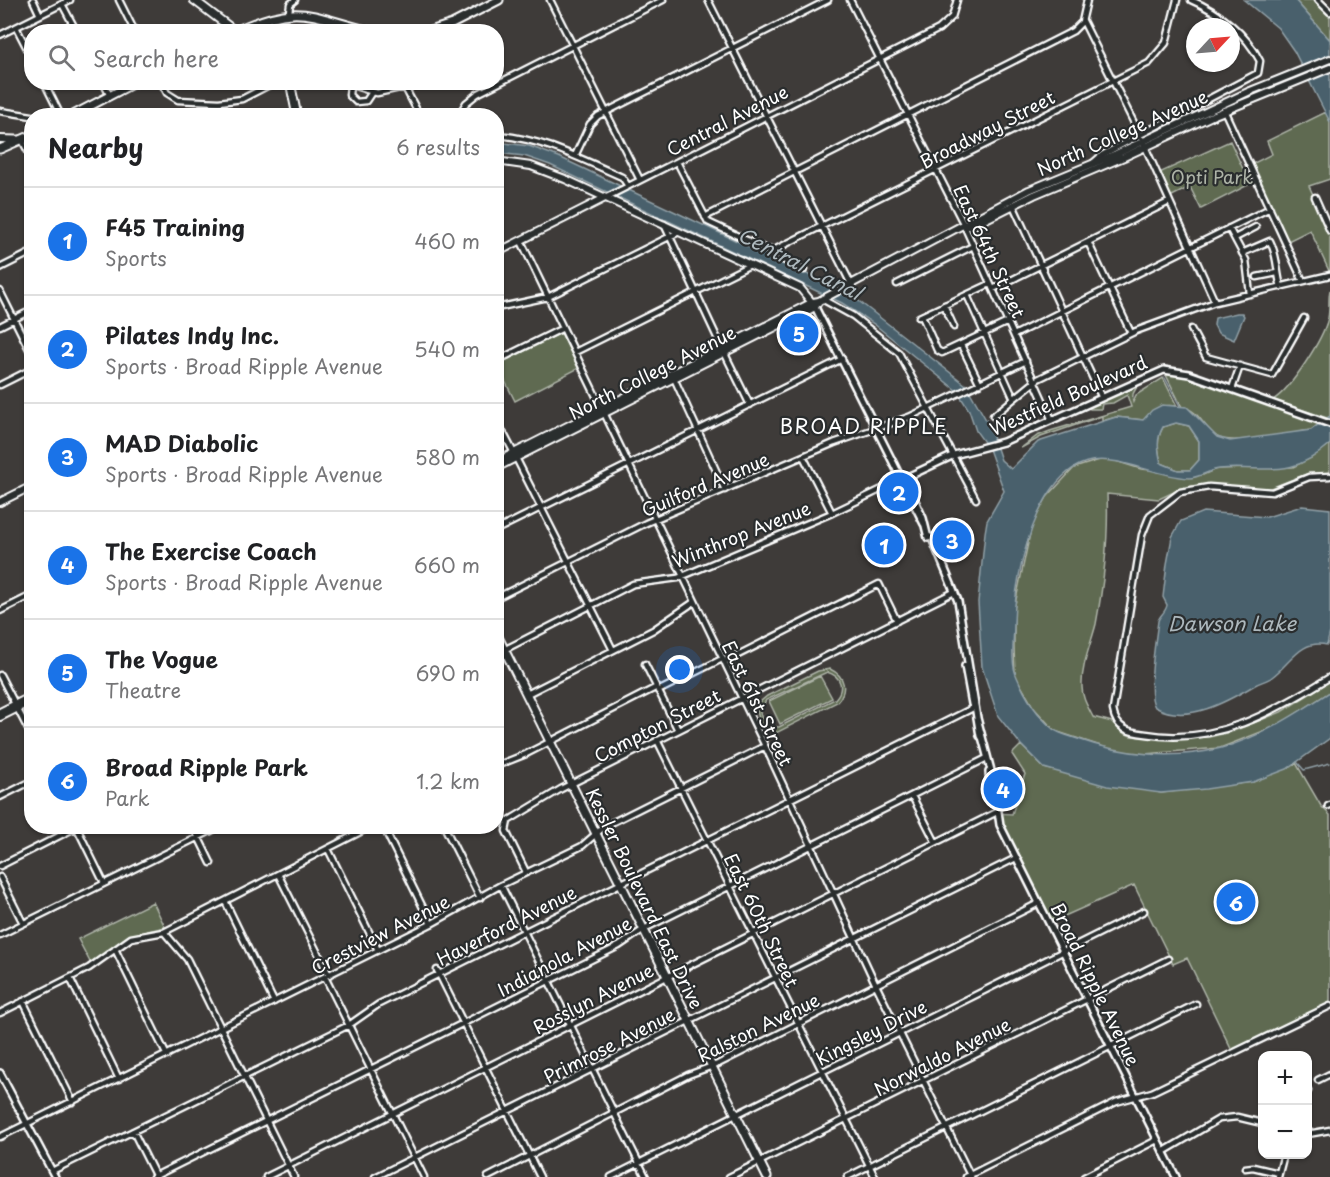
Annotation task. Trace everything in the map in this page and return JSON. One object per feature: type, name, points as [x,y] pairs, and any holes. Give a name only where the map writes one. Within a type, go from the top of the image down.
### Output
[{"type":"main road","points":[[449,24],[499,0]]},
{"type":"main road","points":[[197,1],[226,24]]},
{"type":"main road","points":[[250,24],[288,12],[316,14],[349,24]]},
{"type":"main road","name":"North College Avenue","points":[[1223,108],[1286,77],[1330,59]]},
{"type":"main road","name":"North College Avenue","points":[[1011,202],[1142,142],[1223,108],[1330,68]]},
{"type":"main road","points":[[87,108],[121,90]]},
{"type":"main road","points":[[292,90],[295,108]]},
{"type":"main road","points":[[0,139],[22,140]]},
{"type":"main road","points":[[0,147],[22,140]]},
{"type":"main road","points":[[0,154],[22,140]]},
{"type":"main road","name":"North College Avenue","points":[[602,411],[673,380],[964,226],[969,220],[1142,142]]},
{"type":"main road","points":[[504,162],[537,168],[608,196],[800,288],[819,302]]},
{"type":"main road","name":"Central Avenue","points":[[504,249],[608,196]]},
{"type":"main road","name":"North College Avenue","points":[[504,459],[724,352]]},
{"type":"main road","name":"North College Avenue","points":[[504,463],[515,455]]},
{"type":"main road","points":[[0,502],[24,490]]},
{"type":"main road","name":"Kessler Boulevard East Drive","points":[[505,650],[767,1177]]},
{"type":"main road","points":[[0,717],[24,701]]},
{"type":"main road","points":[[0,712],[24,704]]},
{"type":"street","points":[[33,0],[40,15]]},
{"type":"street","points":[[0,35],[70,0]]},
{"type":"street","points":[[119,0],[131,24]]},
{"type":"street","points":[[288,12],[290,4],[295,0]]},
{"type":"street","points":[[550,0],[640,180]]},
{"type":"street","points":[[504,80],[663,0]]},
{"type":"street","points":[[708,0],[851,284]]},
{"type":"street","points":[[575,156],[590,124],[606,112],[828,0]]},
{"type":"street","name":"East 64th Street","points":[[850,0],[964,226],[1052,420]]},
{"type":"street","name":"Central Avenue","points":[[608,196],[943,27],[954,13],[957,0]]},
{"type":"street","points":[[705,217],[1073,31],[1083,21],[1087,0]]},
{"type":"street","name":"Broadway Street","points":[[774,250],[1149,63],[1166,43],[1177,0]]},
{"type":"street","points":[[1094,163],[1096,158],[1108,152],[1142,142],[1256,75],[1260,61],[1245,39],[1229,23],[1191,0]]},
{"type":"street","points":[[1318,0],[1330,12]]},
{"type":"street","points":[[62,4],[73,24]]},
{"type":"street","points":[[1083,21],[1142,142],[1215,302]]},
{"type":"street","points":[[16,27],[24,42]]},
{"type":"street","points":[[48,90],[57,108]]},
{"type":"street","points":[[107,90],[110,96]]},
{"type":"street","points":[[166,90],[178,100],[219,102],[240,99],[259,90]]},
{"type":"street","points":[[350,90],[349,95],[356,102],[366,101],[372,92]]},
{"type":"street","points":[[366,90],[387,93],[393,90]]},
{"type":"street","points":[[406,90],[416,108]]},
{"type":"street","points":[[464,108],[475,95],[485,90]]},
{"type":"street","points":[[1223,108],[1303,282]]},
{"type":"street","points":[[0,111],[24,115]]},
{"type":"street","points":[[504,136],[535,141],[575,156],[623,178],[627,187]]},
{"type":"street","points":[[22,140],[24,144]]},
{"type":"street","points":[[676,162],[711,224],[768,250],[774,250],[783,260],[804,270]]},
{"type":"street","points":[[1315,197],[1330,231]]},
{"type":"street","points":[[1011,202],[1101,396]]},
{"type":"street","points":[[993,289],[1169,202]]},
{"type":"street","points":[[1014,334],[1270,208]]},
{"type":"street","points":[[664,224],[750,405]]},
{"type":"street","points":[[1235,238],[1256,227]]},
{"type":"street","points":[[1229,228],[1247,264],[1250,294]]},
{"type":"street","points":[[504,306],[548,297],[679,232]]},
{"type":"street","points":[[1242,253],[1268,240],[1278,258],[1277,273],[1281,286]]},
{"type":"street","name":"East 61st Street","points":[[521,241],[765,746],[876,985],[969,1176]]},
{"type":"street","points":[[1088,242],[1131,333]]},
{"type":"street","points":[[897,284],[973,246]]},
{"type":"street","points":[[0,268],[24,256]]},
{"type":"street","points":[[574,352],[750,265]]},
{"type":"street","points":[[1257,277],[1277,273]]},
{"type":"street","points":[[993,416],[1036,382],[1131,333],[1215,302],[1330,275]]},
{"type":"street","points":[[990,284],[920,316],[940,353],[1008,322]]},
{"type":"street","points":[[0,291],[24,339]]},
{"type":"street","points":[[966,295],[1014,399]]},
{"type":"street","points":[[819,302],[859,320],[900,353],[976,499]]},
{"type":"street","name":"Broad Ripple Avenue","points":[[819,302],[842,359],[916,501],[928,536],[954,592],[961,615],[975,707],[997,812],[1016,858],[1176,1177]]},
{"type":"street","points":[[944,305],[954,327]]},
{"type":"street","points":[[0,326],[24,314]]},
{"type":"street","points":[[1191,329],[1206,357],[1272,375],[1304,318]]},
{"type":"street","points":[[504,357],[563,328]]},
{"type":"street","points":[[961,345],[980,384]]},
{"type":"street","points":[[504,526],[842,359]]},
{"type":"street","name":"Guilford Avenue","points":[[504,594],[654,519],[803,456],[929,408],[1026,361]]},
{"type":"street","points":[[1232,389],[1240,366]]},
{"type":"street","name":"Westfield Boulevard","points":[[954,455],[998,443],[1101,396],[1167,370],[1185,373],[1330,424]]},
{"type":"street","points":[[0,385],[24,373]]},
{"type":"street","points":[[673,380],[725,489]]},
{"type":"street","points":[[504,434],[613,650]]},
{"type":"street","name":"Winthrop Avenue","points":[[505,650],[633,584],[682,576],[832,513],[954,455]]},
{"type":"street","points":[[803,456],[832,513]]},
{"type":"street","points":[[1330,476],[1309,477],[1272,492],[1212,488],[1183,491],[1172,496],[1150,515],[1142,535],[1113,702],[1114,717],[1118,724],[1128,731],[1151,735],[1191,736],[1215,732],[1274,711],[1330,677]]},
{"type":"street","points":[[504,762],[658,689],[723,661],[879,584],[897,621]]},
{"type":"street","name":"Compton Street","points":[[526,872],[506,831],[506,825],[572,784],[954,592]]},
{"type":"street","points":[[0,611],[24,599]]},
{"type":"street","points":[[527,694],[656,629],[694,602]]},
{"type":"street","points":[[645,664],[678,730]]},
{"type":"street","points":[[0,675],[24,722]]},
{"type":"street","name":"Haverford Avenue","points":[[52,1171],[349,1025],[379,1004],[438,972],[524,932],[975,707]]},
{"type":"street","name":"East 60th Street","points":[[657,740],[875,1177]]},
{"type":"street","name":"Crestview Avenue","points":[[0,1137],[168,1056],[431,924],[526,872],[580,848],[605,826],[765,746]]},
{"type":"street","name":"Indianola Avenue","points":[[155,1177],[619,946],[644,929],[987,758]]},
{"type":"street","points":[[0,796],[24,785]]},
{"type":"street","points":[[912,796],[935,841]]},
{"type":"street","name":"Rosslyn Avenue","points":[[266,1177],[997,812]]},
{"type":"street","points":[[0,866],[63,834]]},
{"type":"street","points":[[80,834],[104,883]]},
{"type":"street","points":[[0,935],[203,834]]},
{"type":"street","points":[[0,1013],[91,967],[136,936],[164,932],[357,834]]},
{"type":"street","points":[[387,834],[431,924]]},
{"type":"street","points":[[448,834],[480,898]]},
{"type":"street","points":[[198,836],[211,863]]},
{"type":"street","points":[[328,849],[378,950]]},
{"type":"street","name":"Primrose Avenue","points":[[375,1177],[1016,858]]},
{"type":"street","points":[[278,874],[424,1177]]},
{"type":"street","points":[[0,877],[23,923]]},
{"type":"street","points":[[501,885],[646,1177]]},
{"type":"street","points":[[225,901],[274,1002]]},
{"type":"street","name":"Ralston Avenue","points":[[488,1177],[688,1075],[712,1066],[1039,903]]},
{"type":"street","name":"Kingsley Drive","points":[[611,1177],[1144,911]]},
{"type":"street","points":[[164,932],[187,959],[294,1177]]},
{"type":"street","points":[[115,949],[168,1056]]},
{"type":"street","name":"Norwaldo Avenue","points":[[729,1177],[1168,959]]},
{"type":"street","points":[[438,972],[540,1177]]},
{"type":"street","points":[[70,978],[119,1079]]},
{"type":"street","points":[[23,1001],[73,1102]]},
{"type":"street","points":[[847,1177],[1196,1004]]},
{"type":"street","points":[[969,1176],[1116,1102],[1152,1092],[1330,1006]]},
{"type":"street","points":[[0,1073],[55,1177]]},
{"type":"street","points":[[1318,1080],[1330,1074]]},
{"type":"street","points":[[1163,1152],[1219,1119],[1237,1117],[1258,1122]]},
{"type":"street","points":[[1312,1133],[1330,1130]]},
{"type":"street","points":[[134,1131],[155,1177]]},
{"type":"street","points":[[1084,1177],[1157,1140]]},
{"type":"street","points":[[1245,1168],[1253,1167],[1279,1175],[1283,1159]]},
{"type":"green space","points":[[1295,0],[1315,0],[1330,15],[1330,40]]},
{"type":"green space","points":[[1326,112],[1330,122],[1330,179],[1309,186],[1330,231],[1330,273],[1310,230],[1288,241],[1252,164],[1272,154],[1267,141]]},
{"type":"green space","name":"Opti Park","points":[[1230,141],[1250,184],[1201,209],[1190,187],[1170,197],[1159,173]]},
{"type":"green space","points":[[1330,290],[1330,416],[1327,418],[1273,400],[1297,375],[1320,338],[1328,318]]},
{"type":"green space","points":[[561,333],[579,368],[515,401],[504,379],[504,362]]},
{"type":"green space","points":[[1163,372],[1174,372],[1320,423],[1311,430],[1248,440],[1217,437],[1193,411],[1182,407],[1166,375],[1171,373],[1152,377]]},
{"type":"green space","points":[[1149,378],[1135,390],[1133,402],[1136,395],[1163,378],[1177,406],[1158,407],[1144,420],[1116,417],[1102,421],[1102,416],[1041,437],[1021,448],[1037,436],[1050,431],[1131,407],[1127,395],[1113,403],[1102,404],[1101,409],[1090,409],[1087,405]]},
{"type":"green space","points":[[1176,423],[1189,426],[1199,441],[1199,460],[1190,470],[1178,470],[1161,463],[1159,436],[1163,427]]},
{"type":"green space","points":[[1330,444],[1330,473],[1309,473],[1268,489],[1207,485],[1176,491],[1159,499],[1107,494],[1104,576],[1096,624],[1083,671],[1082,691],[1093,717],[1112,722],[1122,732],[1131,736],[1169,739],[1209,737],[1231,732],[1281,712],[1330,681],[1330,692],[1279,725],[1220,748],[1144,754],[1116,751],[1055,731],[1034,708],[1015,675],[1014,609],[1032,524],[1047,497],[1074,468],[1106,458],[1141,469],[1203,475],[1216,469],[1293,467],[1311,458]]},
{"type":"green space","points":[[830,669],[842,679],[843,693],[837,702],[776,733],[760,723],[757,711],[760,702],[767,696],[818,671]],"holes":[[[827,672],[836,676],[841,687],[835,699],[779,727],[768,725],[764,721],[760,711],[766,700]]]},
{"type":"green space","points":[[820,676],[832,698],[780,724],[769,701]]},
{"type":"green space","points":[[1021,745],[1044,768],[1161,793],[1253,782],[1296,763],[1321,806],[1330,815],[1330,1006],[1233,1053],[1187,958],[1173,964],[1134,885],[1049,923],[995,813],[1012,814],[1025,774],[1012,754]]},
{"type":"green space","points":[[153,902],[165,927],[131,935],[91,964],[78,939]]},
{"type":"water","points":[[1244,0],[1295,0],[1330,40],[1330,122],[1294,51],[1278,28]]},
{"type":"water","points":[[504,143],[529,146],[559,157],[845,292],[966,385],[989,425],[1001,460],[1011,469],[1038,442],[1116,417],[1143,420],[1152,410],[1162,405],[1187,407],[1217,437],[1230,441],[1311,430],[1330,416],[1330,444],[1315,456],[1289,467],[1219,469],[1189,478],[1112,461],[1095,460],[1078,465],[1063,477],[1047,497],[1033,526],[1019,574],[1013,651],[1017,677],[1037,711],[1053,729],[1113,749],[1167,755],[1221,748],[1264,731],[1330,692],[1330,738],[1287,769],[1253,782],[1206,789],[1161,793],[1107,786],[1044,768],[1021,745],[998,716],[982,667],[978,602],[985,533],[987,521],[1004,491],[989,449],[976,431],[969,410],[957,391],[874,324],[842,303],[550,165],[524,156],[504,154]],"holes":[[[1176,423],[1189,426],[1199,441],[1199,460],[1190,470],[1178,470],[1161,463],[1158,445],[1163,427]]]},
{"type":"water","points":[[1242,313],[1244,316],[1234,340],[1218,333],[1214,325],[1215,318]]},
{"type":"water","name":"Dawson Lake","points":[[1302,506],[1330,509],[1330,632],[1327,645],[1318,644],[1303,649],[1270,678],[1207,709],[1180,713],[1167,712],[1155,707],[1152,701],[1151,679],[1158,621],[1167,605],[1163,597],[1172,537],[1181,521],[1203,512],[1267,517]]},
{"type":"waterway","points":[[1165,378],[1180,406]]},
{"type":"waterway","points":[[1297,762],[1304,770],[1330,763]]},
{"type":"place","name":"The Vogue","points":[[799,333]]},
{"type":"place","name":"Pilates Indy Inc.","points":[[899,492]]},
{"type":"place","name":"MAD Diabolic","points":[[952,540]]},
{"type":"place","name":"F45 Training","points":[[884,545]]},
{"type":"place","name":"The Exercise Coach","points":[[1003,789]]},
{"type":"place","name":"Broad Ripple Park","points":[[1236,902]]},
{"type":"district","name":"BROAD RIPPLE","points":[[864,426]]},
{"type":"water label","name":"Central Canal","points":[[800,263]]}]
